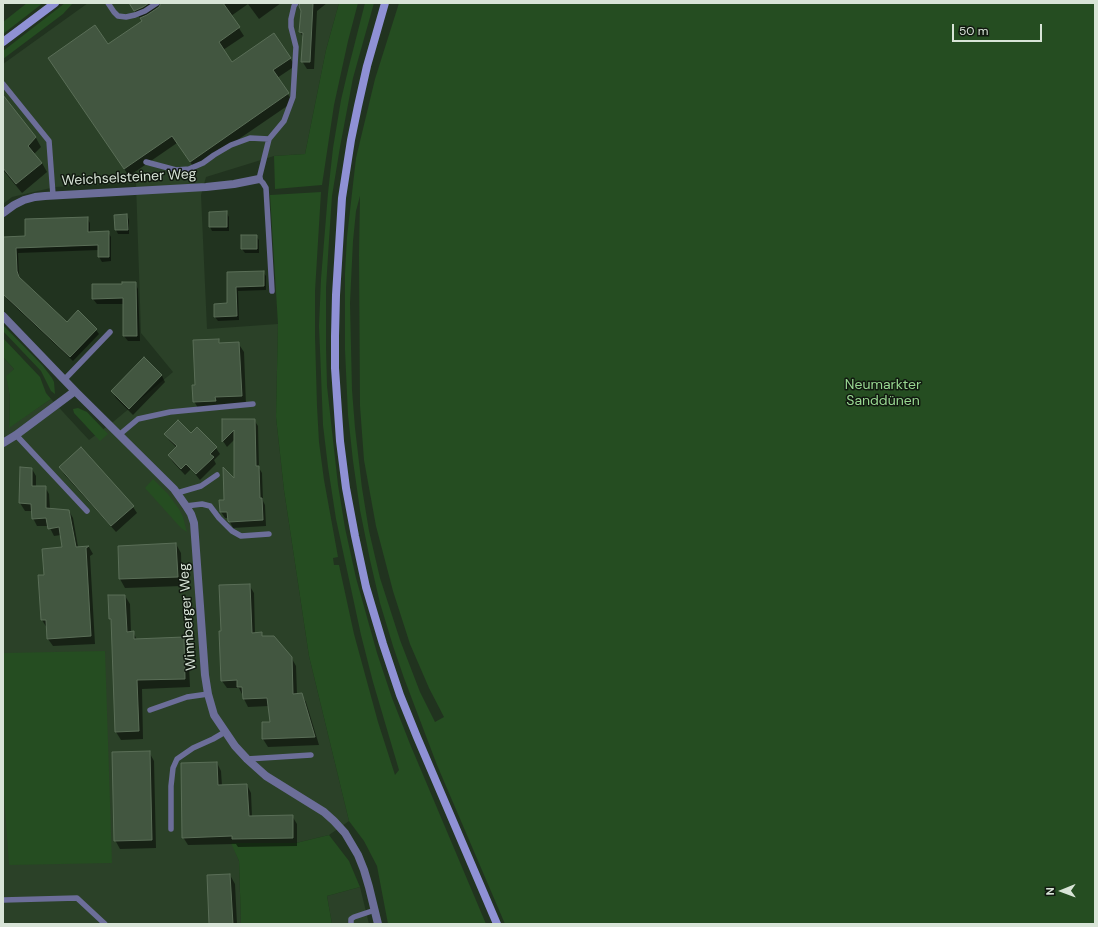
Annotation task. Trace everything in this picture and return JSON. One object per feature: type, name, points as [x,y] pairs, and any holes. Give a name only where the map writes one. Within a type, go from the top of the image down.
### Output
[{"type":"main road","points":[[3,42],[55,3]]},
{"type":"main road","points":[[385,3],[361,93],[351,140],[342,198],[338,238],[335,336],[335,368],[340,441],[346,488],[355,536],[366,587],[383,644],[400,696],[497,924]]},
{"type":"street","name":"Weichselsteiner Weg","points":[[3,213],[14,205],[34,197],[206,187],[234,184],[259,179]]},
{"type":"street","name":"Winnberger Weg","points":[[3,316],[75,392],[177,493],[191,514],[194,523],[205,675],[208,694],[214,715],[235,746],[247,760],[266,776],[324,812],[344,833],[358,855],[369,887],[378,924]]},
{"type":"street","points":[[3,443],[75,392]]},
{"type":"lane","points":[[108,3],[118,16],[126,17],[145,11],[157,3]]},
{"type":"lane","points":[[272,291],[266,188],[259,179],[269,139],[284,121],[293,97],[296,47],[290,19],[296,3]]},
{"type":"lane","points":[[3,84],[49,141],[53,195]]},
{"type":"lane","points":[[146,162],[176,170],[189,169],[203,163],[231,145],[250,138],[269,139]]},
{"type":"lane","points":[[64,380],[110,332]]},
{"type":"lane","points":[[119,435],[138,419],[145,417],[170,412],[253,404]]},
{"type":"lane","points":[[16,435],[87,511]]},
{"type":"lane","points":[[177,493],[201,486],[217,475]]},
{"type":"lane","points":[[186,506],[202,504],[210,506],[232,531],[241,536],[269,534]]},
{"type":"lane","points":[[150,710],[187,697],[208,694]]},
{"type":"lane","points":[[171,829],[172,768],[177,759],[194,748],[225,732]]},
{"type":"lane","points":[[247,760],[311,755]]},
{"type":"lane","points":[[3,900],[77,898],[105,924]]},
{"type":"lane","points":[[351,924],[351,919],[354,916],[375,910]]},
{"type":"shaded area","points":[[88,3],[339,3],[326,50],[305,154],[274,156],[206,177],[201,195],[207,329],[278,324],[276,417],[284,490],[309,656],[349,821],[329,835],[296,843],[232,843],[239,861],[241,924],[3,924],[3,357],[14,369],[7,376],[10,397],[9,427],[51,399],[89,440],[173,372],[141,333],[136,183],[55,187],[12,197],[3,204],[3,64]]},
{"type":"shaded area","points":[[360,887],[369,924],[332,924],[327,896]]},
{"type":"green space","points":[[27,3],[43,3],[3,34],[3,22]]},
{"type":"green space","points":[[65,3],[73,3],[63,14],[3,59],[3,51]]},
{"type":"green space","points":[[339,3],[358,3],[334,105],[322,185],[275,189],[274,156],[305,154],[326,50]]},
{"type":"green space","points":[[365,3],[374,3],[353,78],[340,147],[332,196],[326,288],[327,386],[338,485],[345,528],[356,578],[377,653],[392,698],[486,924],[388,924],[377,866],[364,841],[349,821],[309,656],[284,490],[276,417],[278,324],[270,195],[321,192],[315,291],[317,406],[319,442],[324,480],[338,557],[333,558],[334,565],[339,565],[354,634],[378,722],[395,775],[399,770],[361,635],[336,519],[323,425],[319,326],[321,279],[333,148],[341,100]]},
{"type":"green space","name":"Neumarkter Sanddünen","points":[[399,3],[1095,3],[1095,924],[505,924],[437,765],[404,678],[380,603],[360,510],[348,415],[345,350],[345,273],[347,237],[356,158],[375,79]],"holes":[[[360,196],[360,406],[364,460],[376,526],[393,591],[410,644],[429,688],[444,717],[435,722],[420,692],[400,640],[380,578],[369,531],[362,488],[352,390],[350,303],[353,241],[356,211]]]},
{"type":"green space","points":[[3,325],[43,366],[54,382],[55,394],[51,391],[41,371],[3,331]]},
{"type":"green space","points":[[3,338],[40,377],[46,393],[51,399],[9,428],[10,397],[6,376],[14,369],[3,357]]},
{"type":"green space","points":[[78,408],[87,412],[108,434],[100,441],[74,413],[73,409]]},
{"type":"green space","points":[[153,479],[168,494],[179,509],[187,532],[181,528],[145,488]]},
{"type":"green space","points":[[105,651],[112,863],[9,865],[3,781],[3,653]]},
{"type":"green space","points":[[329,835],[349,861],[360,887],[327,896],[332,924],[241,924],[239,861],[231,843],[296,843]]},
{"type":"building","points":[[129,3],[149,3],[134,11]]},
{"type":"building","points":[[161,3],[223,3],[240,27],[219,42],[232,62],[274,33],[291,58],[273,70],[289,93],[190,162],[172,136],[124,169],[48,58],[95,25],[108,44],[142,21],[140,18],[159,7]]},
{"type":"building","points":[[300,3],[313,3],[310,62],[301,62],[303,33],[299,32],[301,11],[299,6]]},
{"type":"building","points":[[3,95],[36,137],[28,146],[42,163],[16,184],[3,168]]},
{"type":"building","points":[[227,211],[227,227],[209,227],[209,212]]},
{"type":"building","points":[[127,214],[128,230],[115,230],[114,215]]},
{"type":"building","points":[[88,217],[88,232],[109,231],[109,257],[98,257],[98,245],[16,248],[17,271],[19,277],[67,322],[78,310],[97,329],[70,357],[3,294],[3,237],[25,236],[25,219]]},
{"type":"building","points":[[241,235],[257,235],[257,249],[241,249]]},
{"type":"building","points":[[264,271],[264,286],[236,287],[237,316],[214,317],[214,304],[227,303],[227,272]]},
{"type":"building","points":[[122,282],[136,282],[137,336],[123,336],[123,298],[92,299],[92,284],[122,284]]},
{"type":"building","points":[[219,339],[219,343],[239,342],[242,396],[215,397],[216,401],[193,402],[192,385],[195,385],[193,340]]},
{"type":"building","points":[[144,357],[162,375],[129,409],[111,391]]},
{"type":"building","points":[[222,419],[255,419],[256,466],[259,466],[260,498],[262,498],[263,520],[229,522],[227,512],[220,512],[219,500],[224,500],[223,467],[234,478],[234,430],[222,442]]},
{"type":"building","points":[[178,420],[191,433],[197,427],[217,447],[210,454],[214,457],[196,474],[186,464],[181,469],[168,455],[177,446],[164,434]]},
{"type":"building","points":[[81,447],[134,506],[111,526],[59,467]]},
{"type":"building","points":[[20,467],[32,468],[32,486],[46,486],[46,508],[69,510],[76,547],[89,546],[86,548],[91,636],[47,639],[46,620],[41,620],[38,575],[44,575],[42,549],[62,547],[59,527],[48,529],[46,518],[32,519],[31,504],[19,503]]},
{"type":"building","points":[[176,543],[178,577],[119,579],[118,546]]},
{"type":"building","points":[[250,584],[252,633],[262,632],[262,636],[274,636],[292,657],[293,694],[302,693],[315,737],[262,739],[262,722],[270,722],[267,698],[243,699],[242,687],[237,687],[237,680],[221,681],[219,585]]},
{"type":"building","points":[[108,595],[125,595],[127,632],[134,631],[134,639],[184,637],[185,679],[137,680],[139,731],[115,732],[111,619],[109,619]]},
{"type":"building","points":[[150,751],[152,840],[114,841],[112,752]]},
{"type":"building","points":[[217,762],[218,785],[247,784],[249,816],[293,815],[293,838],[232,839],[232,836],[182,838],[181,763]]},
{"type":"building","points":[[230,874],[233,924],[209,924],[207,875]]}]
